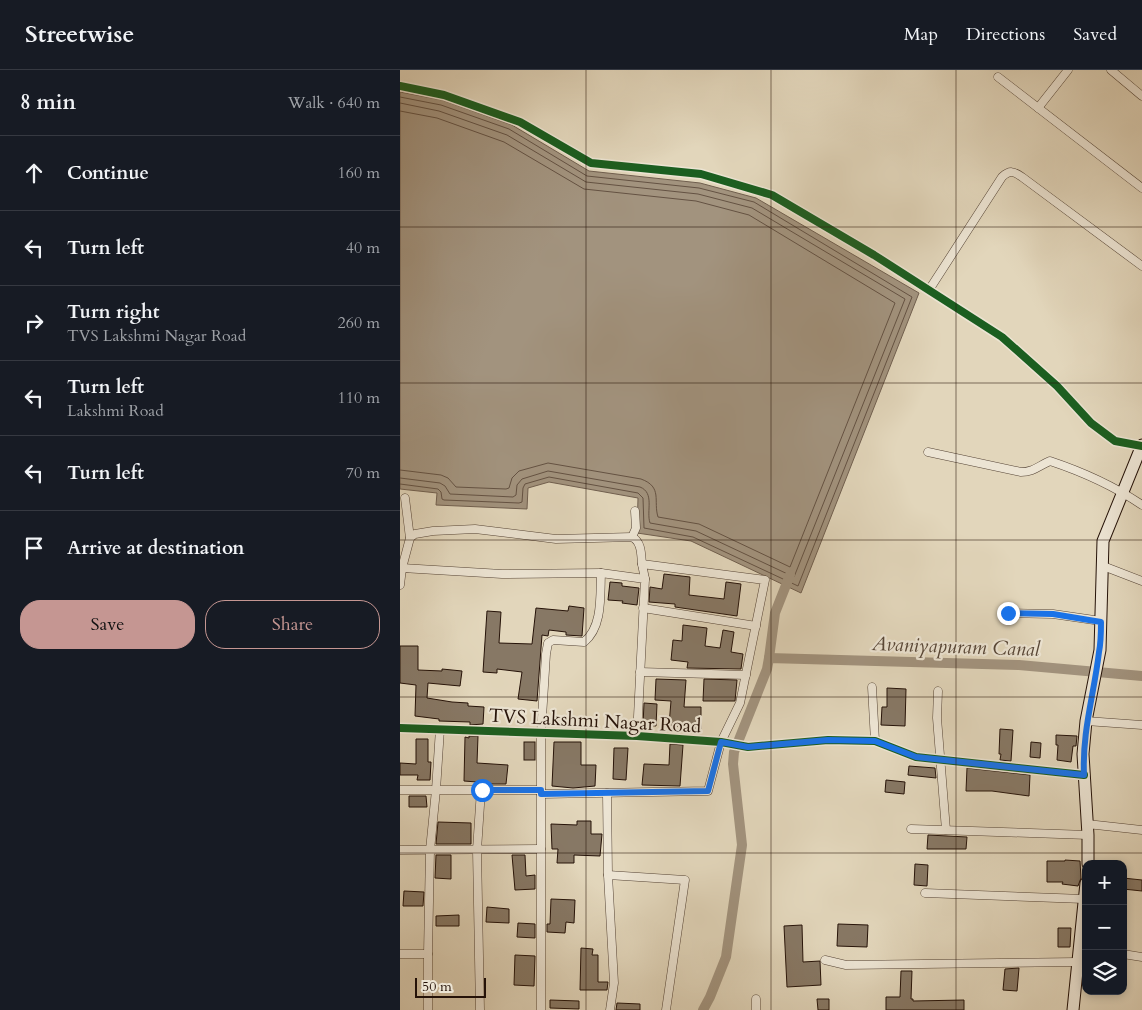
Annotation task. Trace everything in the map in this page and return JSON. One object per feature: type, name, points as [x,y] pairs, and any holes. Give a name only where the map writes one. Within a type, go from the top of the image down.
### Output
[{"type":"street","points":[[1038,108],[1068,70]]},
{"type":"street","points":[[1110,70],[1142,96]]},
{"type":"street","points":[[998,76],[1142,188]]},
{"type":"street","points":[[400,86],[444,95],[520,122],[590,163],[701,174],[772,195],[874,255],[1002,337],[1057,386],[1091,422],[1115,441],[1142,445],[1103,541],[1100,650],[1086,721],[1083,754],[1088,860]]},
{"type":"street","points":[[929,290],[1002,177],[1014,171],[1142,266]]},
{"type":"street","points":[[928,452],[1021,472],[1032,472],[1041,465],[1050,462],[1090,476],[1123,492],[1142,505]]},
{"type":"street","points":[[400,585],[402,568],[410,538],[405,498]]},
{"type":"street","points":[[632,537],[636,528],[635,511]]},
{"type":"street","points":[[410,538],[415,534],[433,531],[475,529],[556,539],[632,537],[637,540],[640,544],[645,578],[637,736]]},
{"type":"street","points":[[400,790],[607,793],[708,791],[721,742],[740,703],[765,580],[642,564]]},
{"type":"street","points":[[1103,566],[1142,581]]},
{"type":"street","points":[[402,568],[502,574],[601,573],[645,578]]},
{"type":"street","points":[[541,1010],[541,733],[546,654],[548,643],[553,640],[584,642],[590,637],[597,620],[600,603],[601,573]]},
{"type":"street","points":[[643,608],[756,626]]},
{"type":"street","points":[[1008,613],[1053,614],[1101,622]]},
{"type":"street","points":[[640,672],[746,675]]},
{"type":"street","points":[[872,687],[875,741]]},
{"type":"street","points":[[938,691],[937,718],[946,830]]},
{"type":"street","points":[[1086,721],[1142,725]]},
{"type":"street","name":"TVS Lakshmi Nagar Road","points":[[400,728],[637,736],[721,742],[748,747],[828,740],[875,741],[916,757],[1084,775]]},
{"type":"street","points":[[428,1010],[430,850],[440,729]]},
{"type":"street","points":[[480,1010],[477,850],[482,790]]},
{"type":"street","points":[[607,793],[608,875],[614,983],[610,1010]]},
{"type":"street","points":[[911,829],[1142,830]]},
{"type":"street","points":[[400,850],[541,849]]},
{"type":"street","points":[[608,875],[685,880],[666,1010]]},
{"type":"street","points":[[924,894],[1082,899]]},
{"type":"street","points":[[1073,1010],[1078,962],[1083,950]]},
{"type":"street","points":[[400,954],[428,954]]},
{"type":"street","points":[[1127,955],[1142,957]]},
{"type":"street","points":[[825,960],[846,965],[1078,962]]},
{"type":"street","points":[[756,998],[756,1010]]},
{"type":"water","points":[[400,92],[442,100],[512,125],[589,171],[700,183],[756,198],[919,293],[801,593],[691,541],[637,533],[638,498],[549,482],[528,488],[527,509],[436,505],[437,493],[400,489]]},
{"type":"building","points":[[664,574],[690,577],[689,595],[724,599],[726,582],[741,584],[737,616],[675,607],[675,604],[649,602],[650,587],[662,589]]},
{"type":"building","points":[[610,582],[639,588],[637,605],[622,603],[623,601],[608,600]]},
{"type":"building","points":[[569,606],[584,608],[582,636],[566,635],[566,632],[549,630],[548,636],[542,635],[537,701],[518,699],[522,672],[497,669],[497,673],[483,672],[487,611],[501,612],[499,643],[532,644],[536,608],[568,611]]},
{"type":"building","points":[[683,625],[707,628],[705,646],[720,648],[723,630],[734,632],[731,652],[743,654],[741,669],[687,668],[688,662],[671,660],[673,640],[682,641]]},
{"type":"building","points":[[400,646],[418,646],[418,670],[442,671],[442,669],[462,671],[460,686],[428,683],[427,698],[468,703],[468,706],[484,707],[483,724],[470,725],[470,722],[439,721],[439,719],[415,716],[416,685],[400,683]]},
{"type":"building","points":[[656,679],[686,680],[684,707],[701,707],[701,729],[669,725],[671,701],[655,700]]},
{"type":"building","points":[[704,679],[737,680],[735,701],[703,701]]},
{"type":"building","points":[[887,688],[906,689],[905,726],[881,725],[882,707],[887,707]]},
{"type":"building","points":[[644,703],[657,704],[656,726],[643,725]]},
{"type":"building","points":[[1000,729],[1013,730],[1011,761],[1000,760]]},
{"type":"building","points":[[1056,735],[1077,736],[1076,746],[1073,746],[1071,762],[1057,760],[1058,745],[1056,745]]},
{"type":"building","points":[[469,736],[478,736],[477,763],[508,765],[506,784],[478,784],[477,782],[464,781],[465,737],[469,738]]},
{"type":"building","points":[[416,739],[428,739],[428,762],[431,762],[430,780],[417,780],[418,775],[400,775],[400,763],[416,764]]},
{"type":"building","points":[[524,742],[535,742],[535,760],[524,760]]},
{"type":"building","points":[[554,742],[581,742],[581,765],[596,765],[595,786],[573,788],[552,786]]},
{"type":"building","points":[[1031,742],[1041,743],[1040,758],[1030,757]]},
{"type":"building","points":[[670,744],[683,745],[680,786],[642,785],[644,764],[669,765]]},
{"type":"building","points":[[614,748],[628,748],[626,780],[613,779]]},
{"type":"building","points":[[909,766],[935,768],[936,778],[908,775]]},
{"type":"building","points":[[967,768],[1030,775],[1029,796],[992,791],[966,791]]},
{"type":"building","points":[[886,780],[905,782],[904,794],[885,792]]},
{"type":"building","points":[[409,796],[426,796],[427,807],[409,807]]},
{"type":"building","points":[[577,821],[591,821],[591,834],[602,834],[600,856],[574,855],[574,863],[557,863],[558,849],[552,849],[551,824],[577,825]]},
{"type":"building","points":[[438,822],[471,823],[471,844],[436,844]]},
{"type":"building","points":[[928,835],[967,837],[966,849],[927,849]]},
{"type":"building","points":[[436,855],[451,855],[451,879],[435,878]]},
{"type":"building","points":[[512,855],[525,855],[526,876],[535,875],[535,889],[515,890]]},
{"type":"building","points":[[1047,861],[1080,861],[1081,878],[1078,886],[1062,884],[1063,882],[1047,882]]},
{"type":"building","points":[[915,864],[928,865],[927,886],[914,885]]},
{"type":"building","points":[[1127,878],[1142,880],[1142,891],[1127,889]]},
{"type":"building","points":[[404,891],[424,892],[423,906],[403,906]]},
{"type":"building","points":[[551,899],[575,900],[574,923],[566,922],[565,933],[547,932],[547,924],[550,924]]},
{"type":"building","points":[[487,907],[509,909],[509,923],[486,922]]},
{"type":"building","points":[[459,915],[459,926],[436,926],[436,916]]},
{"type":"building","points":[[518,923],[535,924],[535,938],[517,937]]},
{"type":"building","points":[[838,924],[868,925],[867,947],[837,946]]},
{"type":"building","points":[[802,925],[803,962],[820,961],[821,985],[787,987],[784,926]]},
{"type":"building","points":[[1058,928],[1071,928],[1070,947],[1058,947]]},
{"type":"building","points":[[581,948],[593,949],[592,955],[598,955],[598,982],[608,982],[607,990],[580,990]]},
{"type":"building","points":[[515,955],[535,956],[534,986],[514,985]]},
{"type":"building","points":[[1019,968],[1017,991],[1003,990],[1005,969]]},
{"type":"building","points":[[901,971],[912,971],[911,999],[913,1001],[964,1000],[964,1010],[886,1010],[886,997],[900,997]]},
{"type":"building","points":[[817,999],[829,999],[829,1010],[818,1010]]},
{"type":"building","points":[[550,1000],[579,1001],[579,1009],[550,1008]]},
{"type":"building","points":[[617,1003],[640,1004],[640,1010],[616,1010]]},
{"type":"waterway","name":"Avaniyapuram Canal","points":[[769,658],[775,613],[790,575]]},
{"type":"waterway","name":"Avaniyapuram Canal","points":[[703,1010],[726,957],[742,845],[733,764],[734,752],[767,669],[769,658],[1019,665],[1142,676]]},
{"type":"cycle path","points":[[400,86],[444,95],[520,122],[591,163],[701,174],[772,195],[874,255],[1002,337],[1057,386],[1091,423],[1115,441],[1142,446]]},
{"type":"cycle path","points":[[400,728],[637,736],[721,742],[748,747],[828,740],[875,741],[916,757],[1084,775]]},
{"type":"route","points":[[482,790],[541,790],[541,794],[708,791],[721,742],[748,747],[828,740],[875,741],[916,757],[1084,775],[1083,754],[1086,721],[1100,650],[1101,622],[1053,614],[1008,613]]}]
